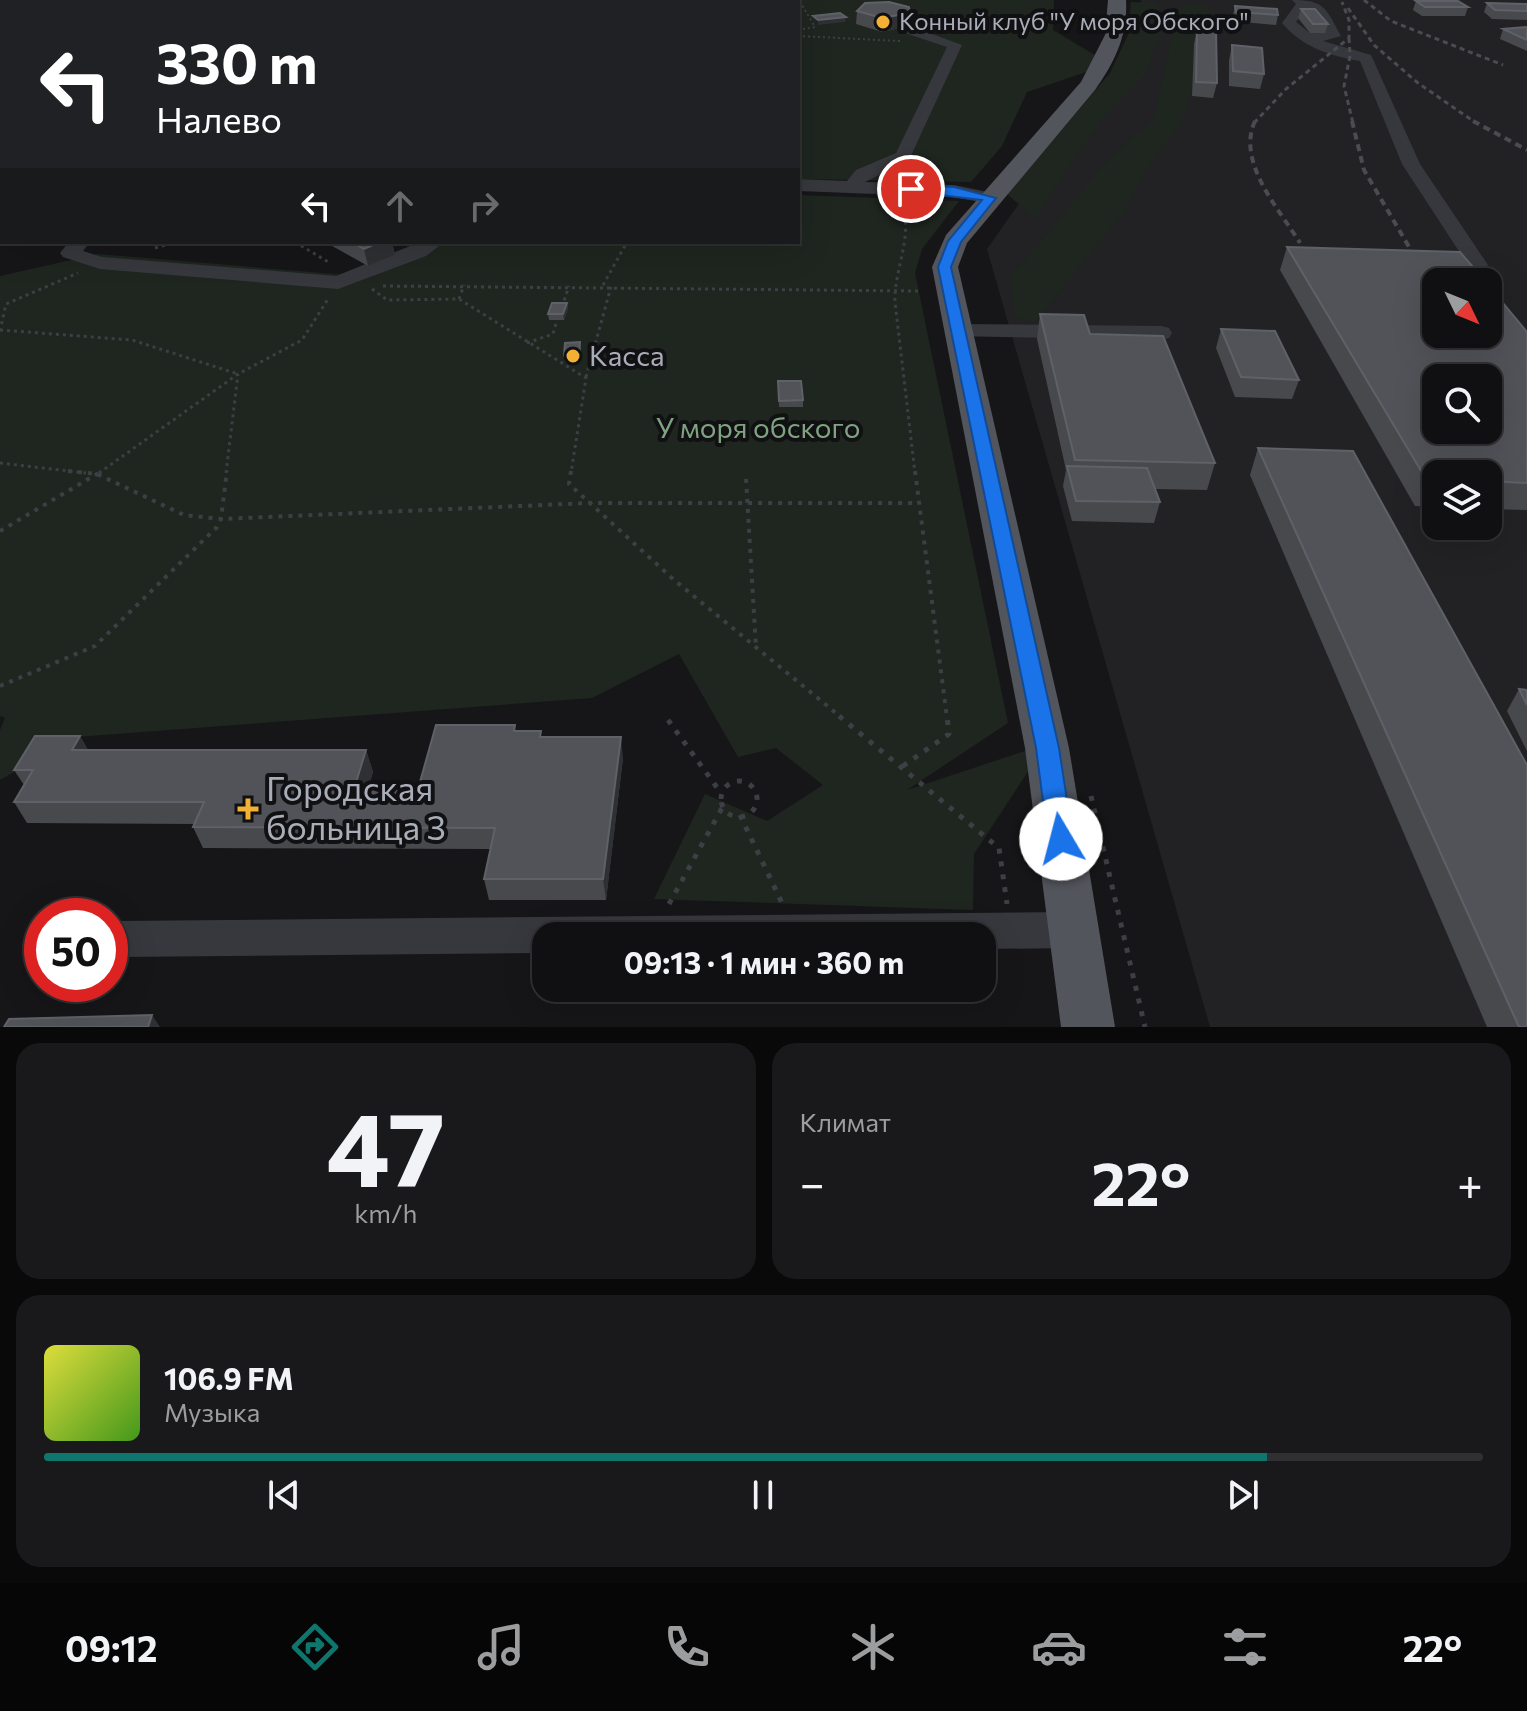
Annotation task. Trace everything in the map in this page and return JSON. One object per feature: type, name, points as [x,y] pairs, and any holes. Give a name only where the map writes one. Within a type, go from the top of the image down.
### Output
[{"type":"main road","points":[[1088,1027],[1047,748],[945,267],[955,241],[1088,86],[1104,62],[1114,41],[1119,19],[1117,0]]},
{"type":"lane","points":[[1303,38],[1334,36],[1319,8],[1302,1],[1289,23],[1303,38],[1336,53],[1366,58],[1411,164],[1478,265],[1464,269],[1419,266]]},
{"type":"lane","points":[[852,187],[862,174],[903,156],[955,45],[910,36]]},
{"type":"lane","points":[[800,185],[954,191],[990,198]]},
{"type":"lane","points":[[78,244],[70,253],[100,263],[345,280],[419,245]]},
{"type":"lane","points":[[957,331],[1161,333]]},
{"type":"lane","points":[[996,930],[1074,930]]},
{"type":"lane","points":[[128,939],[532,935]]},
{"type":"path","points":[[800,2],[815,27],[800,30]]},
{"type":"path","points":[[800,36],[910,36]]},
{"type":"path","points":[[903,766],[949,734],[917,503],[894,290],[909,219],[902,208],[911,189]]},
{"type":"path","points":[[145,248],[170,244]]},
{"type":"path","points":[[0,531],[97,474],[238,374],[302,340],[345,280],[298,244]]},
{"type":"path","points":[[602,286],[626,244]]},
{"type":"path","points":[[100,263],[6,304],[0,330],[132,340],[238,374]]},
{"type":"path","points":[[459,299],[464,285]]},
{"type":"path","points":[[561,309],[569,286]]},
{"type":"path","points":[[586,378],[459,299],[387,300],[369,287],[602,286],[920,291]]},
{"type":"path","points":[[611,287],[586,378],[569,484],[756,649],[903,766],[999,848],[1011,930]]},
{"type":"path","points":[[526,343],[553,334],[557,320]]},
{"type":"path","points":[[0,686],[95,646],[217,527],[221,519],[238,374]]},
{"type":"path","points":[[0,463],[97,474],[184,515],[221,519],[589,503],[917,503]]},
{"type":"path","points":[[746,479],[756,649]]},
{"type":"path","points":[[659,922],[722,808],[721,793],[668,720]]},
{"type":"path","points":[[721,793],[735,783],[747,784],[756,791],[756,806],[740,815]]},
{"type":"path","points":[[1089,789],[1145,1027]]},
{"type":"path","points":[[722,808],[740,815],[790,922]]},
{"type":"shaded area","points":[[1141,0],[1527,0],[1527,1027],[1210,1027],[987,249],[1138,35]]},
{"type":"green space","points":[[800,0],[1054,0],[1053,30],[1110,64],[1027,92],[1002,146],[971,182],[800,179]]},
{"type":"green space","points":[[1131,2],[1156,3],[1165,23],[1144,76],[1098,125],[1035,218],[1007,194],[1110,73],[1128,35]]},
{"type":"green space","points":[[1188,3],[1203,4],[1210,9],[1186,111],[1178,127],[1141,178],[1125,210],[1034,323],[1014,317],[1011,277],[1103,166],[1154,118],[1178,9]]},
{"type":"green space","name":"У моря обского","points":[[800,195],[959,201],[922,249],[915,273],[1008,723],[907,790],[1046,744],[974,854],[973,910],[654,899],[705,794],[767,821],[823,785],[776,748],[738,757],[679,654],[592,698],[76,737],[0,780],[0,730],[5,718],[0,716],[0,276],[98,254],[370,277],[430,244],[800,244]]},
{"type":"building","points":[[1416,1],[1458,1],[1468,7],[1425,7]]},
{"type":"building","points":[[889,2],[909,7],[910,13],[882,18],[857,11],[865,3]]},
{"type":"building","points":[[1487,3],[1527,4],[1527,11],[1495,10]]},
{"type":"building","points":[[1235,6],[1277,9],[1278,15],[1236,12]]},
{"type":"building","points":[[1301,9],[1315,9],[1328,24],[1313,24]]},
{"type":"building","points":[[840,13],[846,17],[818,20],[813,16]]},
{"type":"building","points":[[1526,27],[1527,40],[1503,29]]},
{"type":"building","points":[[1197,30],[1216,31],[1217,83],[1196,82]]},
{"type":"building","points":[[1232,45],[1262,48],[1264,74],[1233,71]]},
{"type":"building","points":[[912,182],[938,184],[935,197],[909,195]]},
{"type":"building","points":[[355,244],[375,244],[364,249]]},
{"type":"building","points":[[1287,247],[1460,252],[1474,268],[1422,268],[1422,348],[1502,348],[1502,302],[1527,332],[1527,483],[1502,482],[1502,460],[1422,460],[1422,472]]},
{"type":"building","points":[[552,303],[567,303],[563,314],[548,314]]},
{"type":"building","points":[[1040,314],[1084,315],[1090,334],[1163,336],[1215,463],[1075,460]]},
{"type":"building","points":[[1221,329],[1275,331],[1299,380],[1241,377]]},
{"type":"building","points":[[580,342],[579,355],[564,356],[565,343]]},
{"type":"building","points":[[778,381],[801,381],[803,400],[779,401]]},
{"type":"building","points":[[1258,448],[1353,451],[1527,765],[1527,1027],[1519,1027]]},
{"type":"building","points":[[1067,466],[1147,468],[1160,502],[1076,501]]},
{"type":"building","points":[[1519,689],[1527,690],[1527,705]]},
{"type":"building","points":[[436,725],[515,725],[514,731],[541,731],[540,737],[621,737],[603,879],[484,879],[495,828],[193,827],[204,802],[14,802],[33,770],[14,770],[35,736],[80,736],[72,750],[366,750],[354,789],[418,789]]},
{"type":"building","points":[[152,1015],[148,1027],[4,1027],[9,1019]]},
{"type":"railway","points":[[1364,0],[1391,21],[1503,65]]},
{"type":"railway","points":[[1342,2],[1349,20],[1349,38]]},
{"type":"railway","points":[[1348,8],[1374,45],[1418,83],[1473,121]]},
{"type":"railway","points":[[1255,122],[1286,89],[1349,38]]},
{"type":"railway","points":[[1349,38],[1350,56],[1344,86],[1353,123]]},
{"type":"railway","points":[[1352,121],[1364,170],[1412,252]]},
{"type":"railway","points":[[1473,121],[1527,150]]},
{"type":"railway","points":[[1255,122],[1251,153],[1255,169],[1300,243]]},
{"type":"place","name":"Конный клуб \"У моря Обского\"","points":[[883,22]]},
{"type":"place","name":"Касса","points":[[573,356]]},
{"type":"place","name":"Городская больница 3","points":[[248,809]]},
{"type":"route","points":[[911,189],[954,191],[990,198],[955,241],[945,267],[1047,748],[1061,839]]}]
